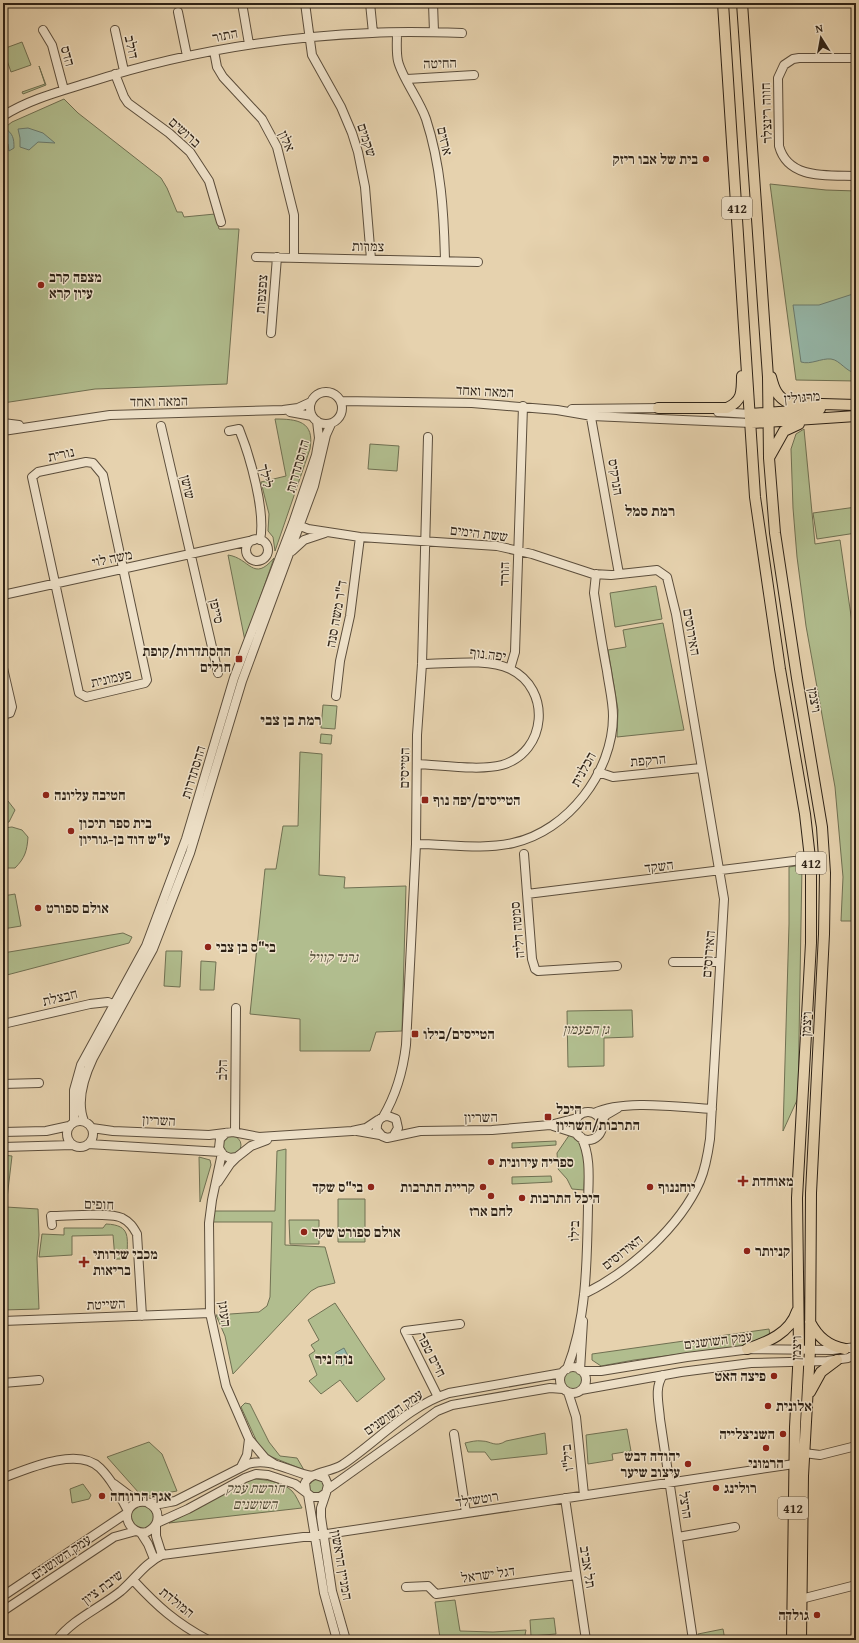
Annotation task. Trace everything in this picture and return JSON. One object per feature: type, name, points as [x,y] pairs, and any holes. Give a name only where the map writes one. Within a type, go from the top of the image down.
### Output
[{"type":"main road","name":"412","points":[[723,3],[750,419]]},
{"type":"main road","name":"412","points":[[742,3],[765,342],[773,418]]},
{"type":"main road","points":[[658,408],[727,408],[737,403],[741,394],[736,200]]},
{"type":"main road","points":[[765,342],[774,389],[782,400],[789,402],[856,406]]},
{"type":"main road","name":"מרגולין","points":[[773,418],[856,406]]},
{"type":"main road","name":"מרגולין","points":[[750,419],[773,418],[820,420],[856,416]]},
{"type":"main road","name":"ויצמן","points":[[773,418],[769,458],[778,562],[822,828],[824,851],[824,934],[810,1193],[810,1362],[804,1453],[801,1640]]},
{"type":"main road","name":"ויצמן","points":[[750,419],[758,517],[780,669],[805,814],[811,867],[811,943],[797,1198],[799,1349],[794,1464],[792,1640]]},
{"type":"main road","points":[[769,458],[784,431],[788,428],[820,420]]},
{"type":"main road","points":[[747,1349],[780,1334],[790,1325],[799,1307]]},
{"type":"main road","points":[[810,1322],[818,1335],[825,1341],[835,1347],[845,1349]]},
{"type":"main road","points":[[808,1398],[821,1372],[837,1360]]},
{"type":"street","points":[[242,3],[249,44]]},
{"type":"street","name":"שקמים","points":[[305,3],[309,37],[314,61],[341,107],[355,142],[364,177],[372,259]]},
{"type":"street","points":[[370,3],[373,33]]},
{"type":"street","points":[[433,3],[434,32]]},
{"type":"street","points":[[178,12],[188,56]]},
{"type":"street","name":"הדס","points":[[43,30],[52,45],[64,90]]},
{"type":"street","name":"דולב","points":[[115,30],[124,71]]},
{"type":"street","name":"התור","points":[[3,116],[20,106],[124,71],[249,44],[309,37],[373,33],[462,33]]},
{"type":"street","name":"ארזים","points":[[397,33],[398,60],[426,118],[435,156],[444,210],[445,261]]},
{"type":"street","name":"אלון","points":[[214,51],[218,67],[223,77],[262,119],[277,147],[294,215],[294,258]]},
{"type":"street","name":"חווה רינצלר","points":[[856,58],[799,58],[788,62],[781,69],[778,84],[779,146],[781,153],[788,163],[800,171],[809,173],[856,176]]},
{"type":"street","name":"ברושים","points":[[115,74],[128,103],[169,133],[190,152],[196,160],[209,181],[221,222]]},
{"type":"street","name":"החיטה","points":[[407,79],[474,75]]},
{"type":"street","name":"צמרות","points":[[256,257],[478,262]]},
{"type":"street","name":"צפצפות","points":[[272,333],[277,257]]},
{"type":"street","points":[[324,392],[334,394],[341,401],[342,413],[340,418],[331,424],[321,424],[314,419],[310,412],[311,402],[316,396],[324,392]]},
{"type":"street","name":"המאה ואחד","points":[[341,401],[413,401],[523,406],[590,412],[750,419]]},
{"type":"street","name":"המאה ואחד","points":[[3,431],[110,415],[284,410],[298,408],[311,402]]},
{"type":"street","name":"המאה ואחד","points":[[342,413],[363,402]]},
{"type":"street","name":"הורד","points":[[510,669],[515,652],[517,551],[523,406]]},
{"type":"street","name":"המאה ואחד","points":[[590,412],[658,408],[750,419]]},
{"type":"street","name":"המאה ואחד","points":[[284,410],[314,419]]},
{"type":"street","name":"הנרקיס","points":[[590,412],[619,574]]},
{"type":"street","name":"ההסתדרות","points":[[71,1124],[74,1090],[86,1055],[118,1007],[153,949],[190,853],[242,681],[291,551],[319,438],[314,419]]},
{"type":"street","name":"המאה ואחד","points":[[3,422],[13,425],[36,425]]},
{"type":"street","name":"ההסתדרות","points":[[84,1121],[81,1101],[85,1077],[146,946],[183,848],[234,678],[314,486],[326,435],[331,424]]},
{"type":"street","name":"שושן","points":[[161,426],[190,554]]},
{"type":"street","name":"לילך","points":[[229,431],[239,429],[247,454],[262,519],[257,540]]},
{"type":"street","name":"הטייסים","points":[[380,1118],[394,1097],[403,1067],[406,1045],[416,844],[418,706],[422,664],[428,437]]},
{"type":"street","name":"נורית","points":[[55,583],[32,478],[38,472],[86,462],[93,463],[99,467],[103,475],[124,568]]},
{"type":"street","name":"ששת הימים","points":[[297,525],[328,532],[360,536],[486,544],[517,551],[596,574],[619,574],[653,570],[660,571]]},
{"type":"street","points":[[291,551],[312,536],[328,532]]},
{"type":"street","name":"ד\"ר משה סנה","points":[[336,696],[340,661],[350,616],[360,536]]},
{"type":"street","points":[[227,546],[243,551],[248,557],[254,561],[260,561],[267,555],[266,544],[257,540],[246,548],[248,557]]},
{"type":"street","name":"משה לוי","points":[[3,595],[257,540]]},
{"type":"street","name":"סייפן","points":[[190,554],[218,673]]},
{"type":"street","name":"פעמונית","points":[[55,583],[79,693],[86,697],[145,683],[147,680],[124,568]]},
{"type":"street","name":"האירוסים","points":[[584,1294],[601,1285],[660,1238],[686,1204],[701,1179],[707,1159],[712,1109],[720,962],[725,911],[720,872],[701,768],[676,614],[667,577],[660,571]]},
{"type":"street","name":"הכלנית","points":[[416,844],[497,845],[526,839],[548,828],[568,813],[585,794],[598,772],[608,747],[613,716],[594,593],[596,574]]},
{"type":"street","name":"יפה נוף","points":[[417,764],[496,766],[508,762],[525,750],[533,739],[538,726],[539,709],[533,688],[520,675],[510,669],[481,664],[422,664]]},
{"type":"street","points":[[3,668],[12,707],[10,713],[3,715]]},
{"type":"street","name":"הרקפת","points":[[598,772],[613,776],[701,768]]},
{"type":"street","name":"סמטה דליה","points":[[524,854],[532,959],[535,970],[617,966]]},
{"type":"street","name":"השקד","points":[[527,894],[720,872],[794,861]]},
{"type":"street","points":[[673,962],[720,962]]},
{"type":"street","name":"חבצלת","points":[[3,1024],[90,1004],[108,1002],[118,1007]]},
{"type":"street","name":"הלב","points":[[236,1008],[237,1133]]},
{"type":"street","points":[[3,1084],[39,1083]]},
{"type":"street","name":"הטייסים","points":[[394,1097],[397,1121]]},
{"type":"street","points":[[624,1106],[611,1111],[601,1122],[600,1132],[595,1137],[588,1139],[579,1136],[574,1124],[577,1118],[586,1112],[594,1113],[606,1108],[624,1106],[712,1109]]},
{"type":"street","points":[[594,1113],[601,1122]]},
{"type":"street","points":[[277,1136],[251,1146],[240,1154],[228,1157],[221,1152],[219,1141],[226,1133],[237,1133],[259,1137],[352,1131],[366,1128],[380,1118],[390,1116],[397,1121],[398,1130],[394,1135],[387,1138],[380,1135],[352,1131]]},
{"type":"street","points":[[380,1118],[376,1128],[380,1135]]},
{"type":"street","name":"השריון","points":[[394,1135],[420,1131],[492,1130],[542,1125],[577,1118]]},
{"type":"street","points":[[3,1132],[46,1131],[84,1121],[92,1128],[93,1136],[88,1144],[81,1147],[73,1145],[3,1147]]},
{"type":"street","name":"השריון","points":[[397,1121],[405,1128],[420,1131]]},
{"type":"street","points":[[71,1124],[67,1135],[69,1141],[73,1145]]},
{"type":"street","name":"השריון","points":[[542,1125],[563,1128],[579,1136]]},
{"type":"street","name":"השריון","points":[[92,1128],[113,1131],[209,1135],[226,1133]]},
{"type":"street","points":[[237,1133],[244,1143],[240,1154]]},
{"type":"street","name":"בילו","points":[[579,1136],[588,1158]]},
{"type":"street","name":"בילו","points":[[581,1370],[587,1240],[588,1158],[595,1137]]},
{"type":"street","name":"השריון","points":[[88,1144],[221,1152]]},
{"type":"street","name":"העוגן","points":[[221,1152],[209,1223],[210,1313],[226,1386],[249,1439],[265,1458],[276,1465]]},
{"type":"street","name":"העוגן","points":[[214,1187],[230,1164],[240,1154]]},
{"type":"street","name":"חופים","points":[[52,1225],[51,1216],[117,1216],[132,1225],[137,1234],[142,1316]]},
{"type":"street","name":"בילו","points":[[564,1371],[573,1348],[583,1304]]},
{"type":"street","name":"השייטת","points":[[3,1321],[210,1313]]},
{"type":"street","name":"חיים טפר","points":[[438,1397],[405,1331],[460,1324]]},
{"type":"street","name":"עמק השושנים","points":[[581,1370],[594,1372],[747,1349],[810,1350],[845,1349],[856,1347]]},
{"type":"street","name":"עמק השושנים","points":[[580,1391],[663,1375],[751,1363],[837,1360],[856,1354]]},
{"type":"street","points":[[572,1368],[581,1370],[586,1381],[580,1391],[566,1391],[560,1380],[564,1371],[572,1368]]},
{"type":"street","name":"עמק השושנים","points":[[314,1475],[328,1472],[342,1465],[414,1411],[438,1397],[564,1371]]},
{"type":"street","name":"הרצל","points":[[663,1375],[659,1381],[657,1390],[694,1640]]},
{"type":"street","points":[[3,1382],[39,1380]]},
{"type":"street","name":"עמק השושנים","points":[[327,1491],[437,1411],[452,1405],[550,1388],[566,1391]]},
{"type":"street","name":"ביל\"ו","points":[[566,1391],[576,1417]]},
{"type":"street","name":"ביל\"ו","points":[[580,1391],[576,1417],[584,1495]]},
{"type":"street","points":[[454,1434],[466,1513]]},
{"type":"street","points":[[241,1467],[247,1455],[249,1439]]},
{"type":"street","points":[[804,1453],[820,1456],[856,1446]]},
{"type":"street","points":[[3,1478],[52,1462],[79,1459],[99,1466],[112,1482],[128,1512],[128,1522],[148,1544],[154,1559]]},
{"type":"street","points":[[112,1482],[138,1502],[163,1504],[176,1501],[241,1467],[254,1462],[276,1465],[325,1478],[327,1481],[327,1491],[320,1497],[307,1493],[300,1486],[279,1478],[256,1474],[245,1478],[156,1524],[149,1531],[138,1532]]},
{"type":"street","name":"רוטשילד","points":[[162,1555],[323,1535],[794,1464]]},
{"type":"street","points":[[307,1493],[305,1483],[314,1475]]},
{"type":"street","name":"המניין הראשון","points":[[327,1491],[321,1508],[323,1535],[332,1591],[346,1640]]},
{"type":"street","name":"המניין הראשון","points":[[307,1493],[324,1593],[337,1640]]},
{"type":"street","name":"תל אביב","points":[[565,1498],[586,1640]]},
{"type":"street","points":[[128,1512],[132,1506],[138,1502]]},
{"type":"street","points":[[148,1503],[157,1511],[156,1536],[162,1555]]},
{"type":"street","name":"עמק השושנים","points":[[3,1596],[128,1512]]},
{"type":"street","points":[[678,1537],[735,1527]]},
{"type":"street","name":"עמק השושנים","points":[[3,1611],[114,1537],[138,1532]]},
{"type":"street","name":"שיבת ציון","points":[[57,1640],[71,1626],[115,1596],[154,1559],[162,1555]]},
{"type":"street","name":"דגל ישראל","points":[[406,1587],[428,1586],[436,1594],[576,1574]]},
{"type":"street","name":"המולדת","points":[[133,1580],[157,1606],[178,1622],[208,1640]]},
{"type":"street","points":[[801,1599],[856,1586]]},
{"type":"green space","points":[[22,42],[31,65],[11,72],[3,49]]},
{"type":"green space","points":[[39,66],[46,85],[23,94],[22,92],[45,84]]},
{"type":"green space","points":[[64,99],[78,113],[161,178],[177,212],[182,212],[184,217],[215,214],[219,229],[239,229],[227,384],[95,389],[3,403],[3,129],[12,122]]},
{"type":"green space","points":[[770,184],[826,190],[856,191],[856,381],[796,380]]},
{"type":"green space","points":[[275,419],[297,421],[303,424],[310,432],[311,440],[310,449],[275,551],[273,537],[268,531],[269,514],[261,482],[286,476]]},
{"type":"green space","points":[[804,429],[815,544],[840,540],[856,650],[856,921],[841,921],[843,877],[835,787],[806,626],[797,557],[793,508],[791,449],[796,434]]},
{"type":"green space","points":[[370,444],[399,446],[397,471],[368,469]]},
{"type":"green space","points":[[856,507],[856,533],[817,539],[813,513]]},
{"type":"green space","points":[[228,555],[242,560],[256,569],[267,565],[274,558],[245,641]]},
{"type":"green space","points":[[656,586],[662,619],[615,627],[610,593]]},
{"type":"green space","points":[[663,623],[684,730],[617,737],[618,710],[608,650],[626,647],[623,630]]},
{"type":"green space","points":[[323,705],[337,706],[335,729],[321,728]]},
{"type":"green space","points":[[321,734],[332,735],[331,744],[320,743]]},
{"type":"green space","name":"גרנד קוויל","points":[[300,752],[322,754],[319,875],[345,877],[344,888],[406,886],[402,1031],[376,1032],[370,1051],[300,1051],[300,1019],[250,1014],[265,869],[276,869],[283,826],[298,826]]},
{"type":"green space","points":[[3,801],[8,801],[15,810],[9,822],[3,823]]},
{"type":"green space","points":[[12,827],[22,830],[28,837],[26,850],[21,861],[15,868],[3,868],[3,828]]},
{"type":"green space","points":[[802,865],[798,1098],[783,1131],[789,924],[789,867]]},
{"type":"green space","points":[[15,894],[21,926],[3,929],[3,896]]},
{"type":"green space","points":[[123,933],[132,937],[129,943],[3,976],[3,953]]},
{"type":"green space","points":[[166,951],[182,951],[180,987],[164,986]]},
{"type":"green space","points":[[201,961],[216,962],[214,990],[200,990]]},
{"type":"green space","name":"גן הפעמון","points":[[632,1010],[633,1037],[604,1038],[604,1066],[568,1067],[567,1011]]},
{"type":"green space","points":[[570,1134],[581,1144],[583,1151],[585,1167],[584,1190],[572,1189],[567,1179],[558,1169],[557,1153]]},
{"type":"green space","points":[[232,1136],[238,1139],[241,1145],[238,1151],[232,1154],[226,1151],[223,1145],[226,1139]]},
{"type":"green space","points":[[556,1141],[556,1145],[512,1148],[512,1143]]},
{"type":"green space","points":[[286,1149],[285,1245],[325,1247],[335,1283],[318,1287],[311,1291],[233,1374],[225,1336],[216,1315],[259,1312],[267,1306],[270,1297],[272,1222],[213,1222],[214,1211],[275,1211],[277,1151]]},
{"type":"green space","points":[[3,1155],[12,1156],[6,1207],[38,1209],[39,1235],[37,1258],[39,1309],[3,1310]]},
{"type":"green space","points":[[199,1157],[210,1160],[211,1165],[200,1202]]},
{"type":"green space","points":[[551,1176],[552,1182],[512,1184],[512,1177]]},
{"type":"green space","points":[[338,1199],[365,1199],[365,1242],[338,1242]]},
{"type":"green space","name":"אולם ספורט שקד","points":[[289,1220],[319,1220],[319,1244],[290,1244]]},
{"type":"green space","points":[[106,1224],[120,1227],[124,1230],[127,1239],[127,1259],[115,1259],[113,1235],[72,1236],[72,1255],[39,1257],[42,1234],[64,1235],[64,1228],[103,1228]]},
{"type":"green space","points":[[335,1303],[385,1379],[357,1402],[340,1380],[321,1394],[309,1381],[317,1375],[309,1355],[315,1351],[311,1345],[319,1340],[308,1320]]},
{"type":"green space","points":[[769,1329],[770,1335],[752,1344],[735,1347],[634,1360],[601,1366],[592,1360],[592,1354]]},
{"type":"green space","points":[[573,1369],[581,1372],[584,1380],[581,1388],[573,1391],[565,1388],[562,1380],[565,1372]]},
{"type":"green space","points":[[245,1403],[250,1404],[269,1442],[280,1456],[297,1458],[304,1470],[262,1453],[241,1407]]},
{"type":"green space","points":[[627,1429],[631,1451],[612,1454],[613,1460],[588,1464],[586,1435]]},
{"type":"green space","points":[[545,1433],[547,1454],[491,1460],[485,1452],[468,1452],[465,1443],[485,1441],[499,1444],[506,1441]]},
{"type":"green space","points":[[149,1442],[162,1454],[177,1491],[149,1496],[139,1493],[107,1457]]},
{"type":"green space","points":[[323,1478],[325,1492],[312,1496],[306,1484],[308,1480]]},
{"type":"green space","name":"חורשת עמק השושנים","points":[[252,1479],[284,1485],[292,1491],[302,1508],[169,1523]]},
{"type":"green space","points":[[83,1484],[91,1495],[89,1499],[72,1503],[70,1489]]},
{"type":"green space","points":[[142,1505],[147,1506],[153,1512],[153,1522],[147,1528],[142,1529],[137,1528],[131,1522],[130,1517],[131,1512],[137,1506]]},
{"type":"green space","points":[[455,1600],[460,1631],[493,1632],[526,1630],[524,1640],[432,1640],[440,1638],[435,1602]]},
{"type":"green space","points":[[554,1618],[556,1634],[531,1636],[530,1620]]},
{"type":"green space","points":[[723,1629],[725,1640],[699,1640],[698,1634]]},
{"type":"shaded area","points":[[5,128],[10,132],[13,139],[14,148],[9,151],[8,144],[3,139],[3,129]]},
{"type":"shaded area","points":[[28,128],[43,133],[55,143],[38,142],[29,150],[20,147],[18,129]]},
{"type":"shaded area","points":[[856,293],[856,373],[849,371],[837,361],[831,359],[808,363],[801,362],[793,305],[819,305]]},
{"type":"shaded area","points":[[344,1348],[351,1362],[341,1366],[335,1353]]},
{"type":"place","name":"בית של אבו ריזק","points":[[706,159]]},
{"type":"place","name":"מצפה קרב עיון קרא","points":[[41,285]]},
{"type":"place","name":"ההסתדרות/קופת חולים","points":[[239,659]]},
{"type":"place","name":"חטיבה עליונה","points":[[46,795]]},
{"type":"place","name":"הטייסים/יפה נוף","points":[[425,800]]},
{"type":"place","name":"בית ספר תיכון ע\"ש דוד בן-גוריון","points":[[71,831]]},
{"type":"place","name":"אולם ספורט","points":[[38,908]]},
{"type":"place","name":"בי\"ס בן צבי","points":[[208,947]]},
{"type":"place","name":"הטייסים/בילו","points":[[415,1034]]},
{"type":"place","name":"היכל התרבות/השריון","points":[[548,1117]]},
{"type":"place","name":"ספריה עירונית","points":[[491,1162]]},
{"type":"place","name":"מאוחדת","points":[[743,1181]]},
{"type":"place","name":"בי\"ס שקד","points":[[371,1187]]},
{"type":"place","name":"קריית התרבות","points":[[483,1187]]},
{"type":"place","name":"יוחננוף","points":[[650,1187]]},
{"type":"place","name":"לחם ארז","points":[[491,1196]]},
{"type":"place","name":"היכל התרבות","points":[[522,1198]]},
{"type":"place","name":"אולם ספורט שקד","points":[[304,1232]]},
{"type":"place","name":"קניותר","points":[[747,1251]]},
{"type":"place","name":"מכבי שירותי בריאות","points":[[84,1262]]},
{"type":"place","name":"פיצה האט","points":[[774,1376]]},
{"type":"place","name":"אלונית","points":[[768,1406]]},
{"type":"place","name":"השניצלייה","points":[[783,1434]]},
{"type":"place","name":"הרמוני","points":[[766,1448]]},
{"type":"place","name":"יהודה דבש עיצוב שיער","points":[[688,1464]]},
{"type":"place","name":"רולינג","points":[[716,1488]]},
{"type":"place","name":"אגף הרווחה","points":[[102,1496]]},
{"type":"place","name":"גולדה","points":[[817,1615]]},
{"type":"district","name":"רמת סמל","points":[[650,511]]},
{"type":"district","name":"רמת בן צבי","points":[[291,720]]},
{"type":"district","name":"נוה ניר","points":[[334,1359]]}]
